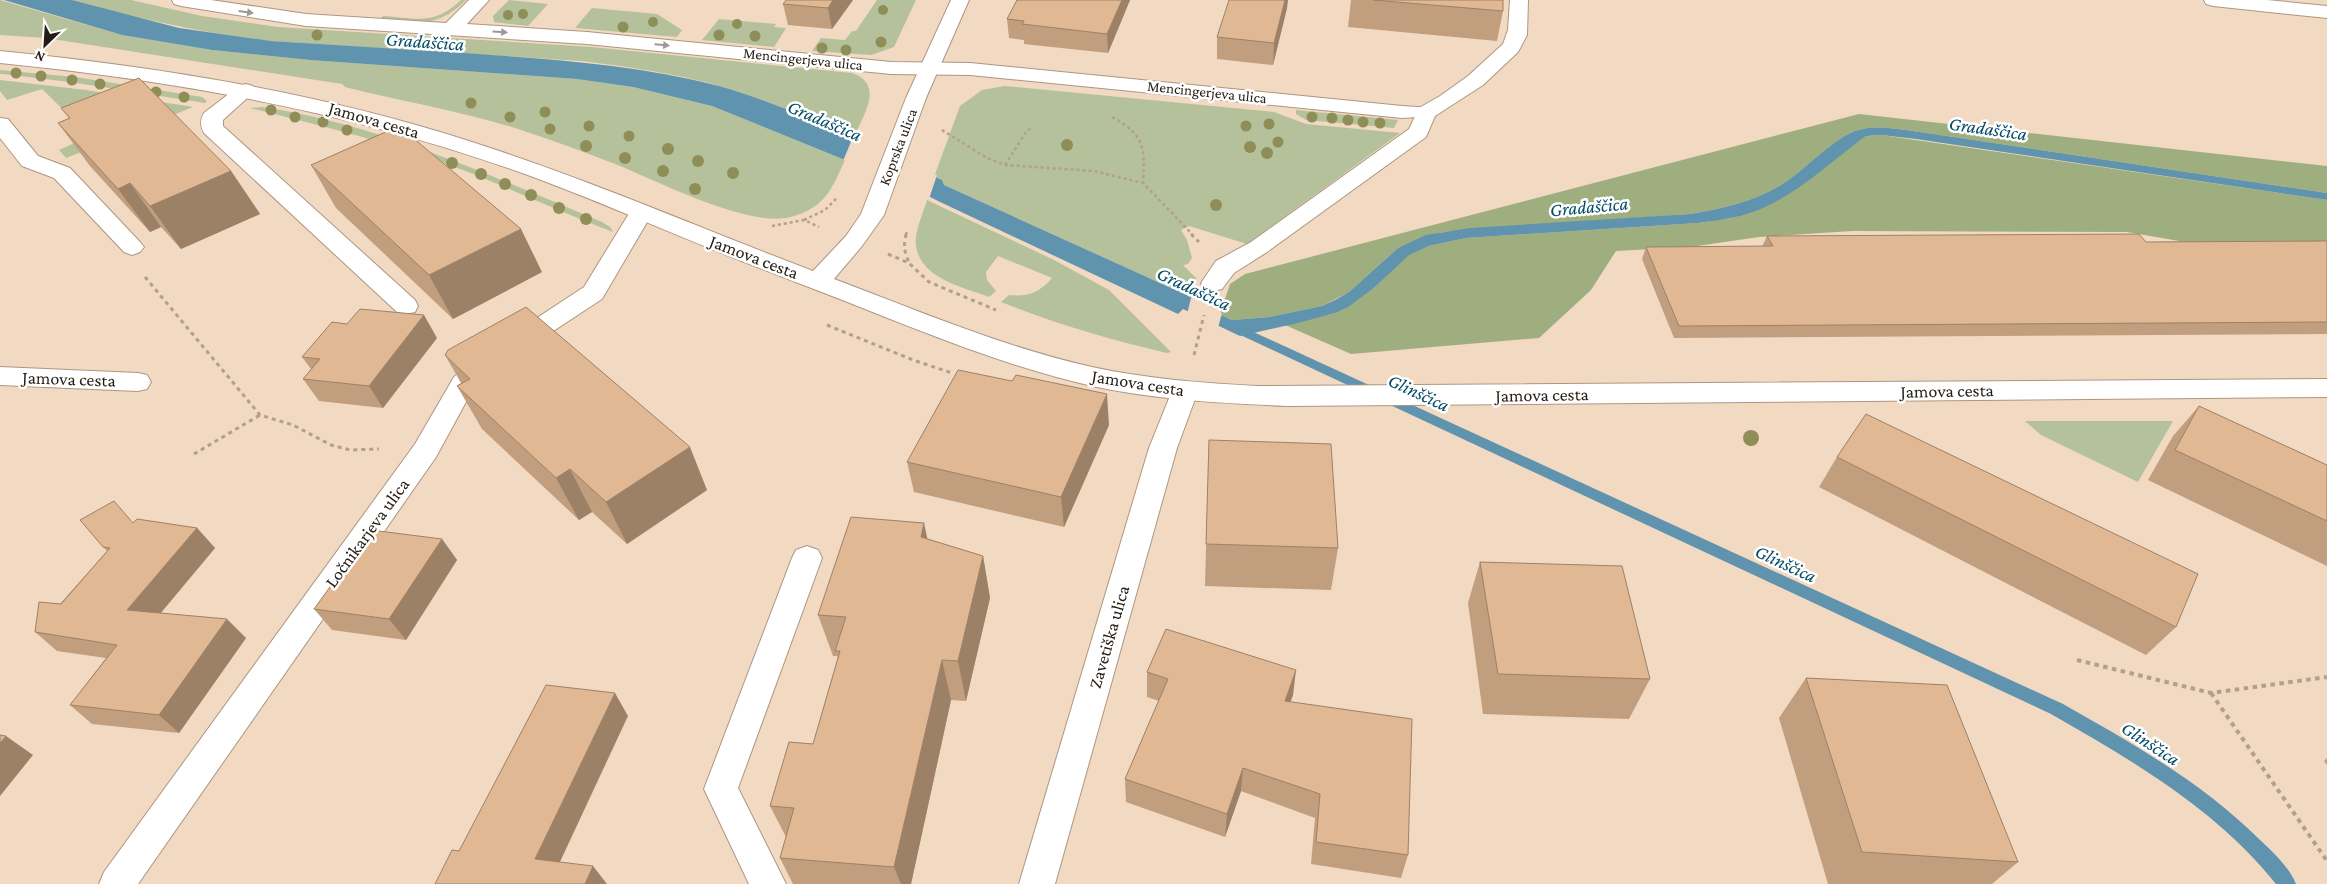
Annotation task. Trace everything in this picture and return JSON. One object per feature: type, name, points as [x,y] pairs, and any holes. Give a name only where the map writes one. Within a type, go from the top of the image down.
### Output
[{"type":"street","name":"Mencingerjeva ulica","points":[[181,0],[278,16],[586,38],[892,68],[970,69],[1402,112],[1426,112]]},
{"type":"street","points":[[451,29],[480,0]]},
{"type":"street","name":"Koprska ulica","points":[[817,282],[854,241],[872,215],[905,126],[960,0]]},
{"type":"street","points":[[1219,275],[1418,132],[1426,112],[1442,105],[1508,53],[1516,38],[1519,0]]},
{"type":"street","points":[[2213,0],[2327,12]]},
{"type":"street","name":"Jamova cesta","points":[[0,57],[121,70],[246,90],[350,112],[531,168],[919,321],[1066,370],[1185,391],[1286,396],[1486,396],[2327,388]]},
{"type":"street","points":[[246,90],[212,118],[212,128],[406,306]]},
{"type":"street","points":[[0,124],[30,161],[62,173],[132,248]]},
{"type":"street","name":"Ločnikarjeva ulica","points":[[117,884],[426,450],[447,409],[463,384],[491,360],[594,293],[641,212]]},
{"type":"street","name":"Jamova cesta","points":[[0,376],[138,382]]},
{"type":"street","name":"Zavetiška ulica","points":[[1037,884],[1163,448],[1185,391]]},
{"type":"street","points":[[768,884],[721,789],[807,558]]},
{"type":"path","points":[[1105,113],[1135,129],[1142,140],[1144,146],[1143,183]]},
{"type":"path","points":[[1005,165],[1026,132],[1032,127]]},
{"type":"path","points":[[941,130],[987,158],[1005,165],[1094,171],[1143,183],[1219,275],[1193,358]]},
{"type":"path","points":[[804,220],[825,210],[837,199]]},
{"type":"path","points":[[907,231],[904,246],[905,256],[909,263],[929,282],[998,310]]},
{"type":"path","points":[[132,248],[136,266],[260,415],[294,425],[331,445],[350,450],[426,450]]},
{"type":"path","points":[[897,258],[909,263]]},
{"type":"path","points":[[194,454],[260,415]]},
{"type":"path","points":[[2077,660],[2211,693],[2327,677]]},
{"type":"path","points":[[2211,693],[2327,861]]},
{"type":"green space","points":[[0,0],[122,35],[212,50],[310,60],[577,79],[633,87],[712,106],[845,160],[831,189],[812,208],[791,217],[773,219],[751,216],[727,210],[603,159],[515,128],[452,111],[345,87],[342,84],[46,38],[0,35]]},
{"type":"green space","points":[[72,0],[131,0],[202,16],[278,27],[592,47],[852,73],[862,78],[868,85],[870,93],[869,102],[853,140],[815,122],[750,96],[709,83],[667,74],[581,61],[271,41],[171,25]]},
{"type":"green space","points":[[461,0],[466,0],[446,16],[436,20],[416,22],[379,20],[383,16],[416,19],[433,17],[442,14]]},
{"type":"green space","points":[[509,0],[548,4],[528,26],[494,22],[493,16]]},
{"type":"green space","points":[[877,0],[916,0],[894,47],[871,55],[812,51],[821,38],[845,40],[852,31],[856,31]]},
{"type":"green space","points":[[592,8],[657,14],[682,30],[677,37],[575,28]]},
{"type":"green space","points":[[719,19],[776,24],[774,27],[786,28],[774,47],[702,40]]},
{"type":"green space","points":[[0,70],[75,77],[202,97],[207,101],[205,103],[70,82],[0,74]]},
{"type":"green space","points":[[0,80],[86,90],[193,107],[66,158],[59,150],[90,136],[42,89],[7,100],[0,91]]},
{"type":"green space","points":[[1005,86],[1274,112],[1306,124],[1400,133],[1247,244],[1189,226],[1181,230],[1187,240],[1192,258],[1188,264],[1183,265],[1196,278],[1193,298],[944,185],[942,180],[934,177],[960,106],[982,90]]},
{"type":"green space","points":[[262,107],[306,115],[393,139],[520,187],[602,222],[610,227],[613,232],[430,158],[353,134],[250,108]]},
{"type":"green space","points":[[1296,110],[1398,120],[1394,128],[1306,120],[1296,114]]},
{"type":"green space","points":[[1859,114],[2327,166],[2327,193],[1913,131],[1872,128],[1850,133],[1830,146],[1781,185],[1737,204],[1690,214],[1443,232],[1398,248],[1349,292],[1322,306],[1269,317],[1232,320],[1220,314],[1230,284],[1245,274]]},
{"type":"green space","points":[[1881,135],[2327,200],[2327,241],[2185,242],[2127,232],[1852,231],[1759,237],[1690,247],[1616,251],[1591,290],[1539,338],[1351,354],[1285,325],[1335,313],[1375,287],[1409,254],[1429,246],[1466,238],[1698,223],[1732,218],[1764,207],[1866,136]]},
{"type":"green space","points":[[927,200],[1054,260],[1109,290],[1171,352],[1167,353],[1146,348],[1083,331],[1001,302],[1009,295],[1033,293],[1052,278],[998,256],[986,272],[987,280],[996,291],[989,297],[956,285],[934,274],[920,257],[916,246],[918,229]]},
{"type":"green space","points":[[2025,421],[2173,421],[2138,482],[2041,435]]},
{"type":"water","name":"Gradaščica","points":[[4,0],[72,0],[179,28],[271,41],[570,61],[660,73],[719,86],[776,105],[832,129],[942,180],[944,185],[1193,298],[1192,301],[1232,320],[1269,317],[1322,306],[1349,292],[1398,248],[1426,235],[1470,228],[1690,214],[1737,204],[1781,185],[1830,146],[1850,133],[1872,128],[1913,131],[2327,193],[2327,200],[1916,139],[1881,135],[1866,136],[1792,192],[1765,207],[1741,216],[1698,223],[1466,238],[1429,246],[1409,255],[1375,287],[1348,307],[1335,313],[1298,323],[1240,336],[1183,309],[1178,314],[938,201],[849,155],[845,160],[712,106],[633,87],[577,79],[310,60],[212,50],[122,35]]},
{"type":"pier","points":[[853,137],[937,175],[929,199],[849,158],[843,161]]},
{"type":"pier","points":[[1192,294],[1195,296],[1195,300],[1222,313],[1218,328],[1187,314]]},
{"type":"building","points":[[786,0],[833,0],[828,8],[783,4]]},
{"type":"building","points":[[1017,0],[1122,0],[1107,34],[1022,24],[1024,21],[1007,19]]},
{"type":"building","points":[[1229,0],[1285,0],[1274,43],[1217,37]]},
{"type":"building","points":[[1373,0],[1503,0],[1503,11]]},
{"type":"building","points":[[139,78],[231,171],[150,206],[130,183],[118,189],[58,123],[70,118],[61,108]]},
{"type":"building","points":[[399,126],[521,229],[429,275],[311,165]]},
{"type":"building","points":[[2139,234],[2146,242],[2327,241],[2327,322],[1679,326],[1646,247],[1773,246],[1767,236]]},
{"type":"building","points":[[526,307],[690,447],[606,502],[570,469],[556,478],[457,386],[470,379],[445,355],[448,350]]},
{"type":"building","points":[[360,309],[424,315],[369,386],[303,379],[320,359],[302,357],[332,322],[347,324]]},
{"type":"building","points":[[958,370],[1012,381],[1016,375],[1107,394],[1061,497],[907,462]]},
{"type":"building","points":[[2199,406],[2327,465],[2327,521],[2175,450]]},
{"type":"building","points":[[1866,414],[2198,574],[2176,627],[1837,457]]},
{"type":"building","points":[[1209,440],[1331,444],[1338,548],[1206,544]]},
{"type":"building","points":[[114,501],[133,523],[137,519],[197,528],[127,610],[227,619],[159,715],[70,705],[117,645],[35,632],[39,602],[61,604],[110,548],[103,547],[80,520]]},
{"type":"building","points":[[851,517],[924,523],[921,537],[983,556],[958,661],[942,660],[894,867],[780,858],[794,808],[770,806],[789,742],[813,744],[840,651],[835,651],[846,617],[818,615]]},
{"type":"building","points":[[371,530],[442,539],[389,619],[314,609]]},
{"type":"building","points":[[1480,562],[1622,566],[1650,679],[1498,674]]},
{"type":"building","points":[[1166,629],[1296,670],[1285,701],[1412,719],[1408,855],[1316,842],[1320,794],[1243,768],[1227,814],[1125,779],[1168,679],[1147,672]]},
{"type":"building","points":[[1806,678],[1947,685],[2018,862],[1862,852]]},
{"type":"building","points":[[546,685],[615,693],[535,859],[593,866],[585,884],[435,884],[452,850],[459,851]]},
{"type":"building","points":[[0,735],[6,736],[0,743]]},
{"type":"waterway","name":"Glinščica","points":[[1236,328],[2057,709],[2151,764],[2182,785],[2240,831],[2287,884]]}]
